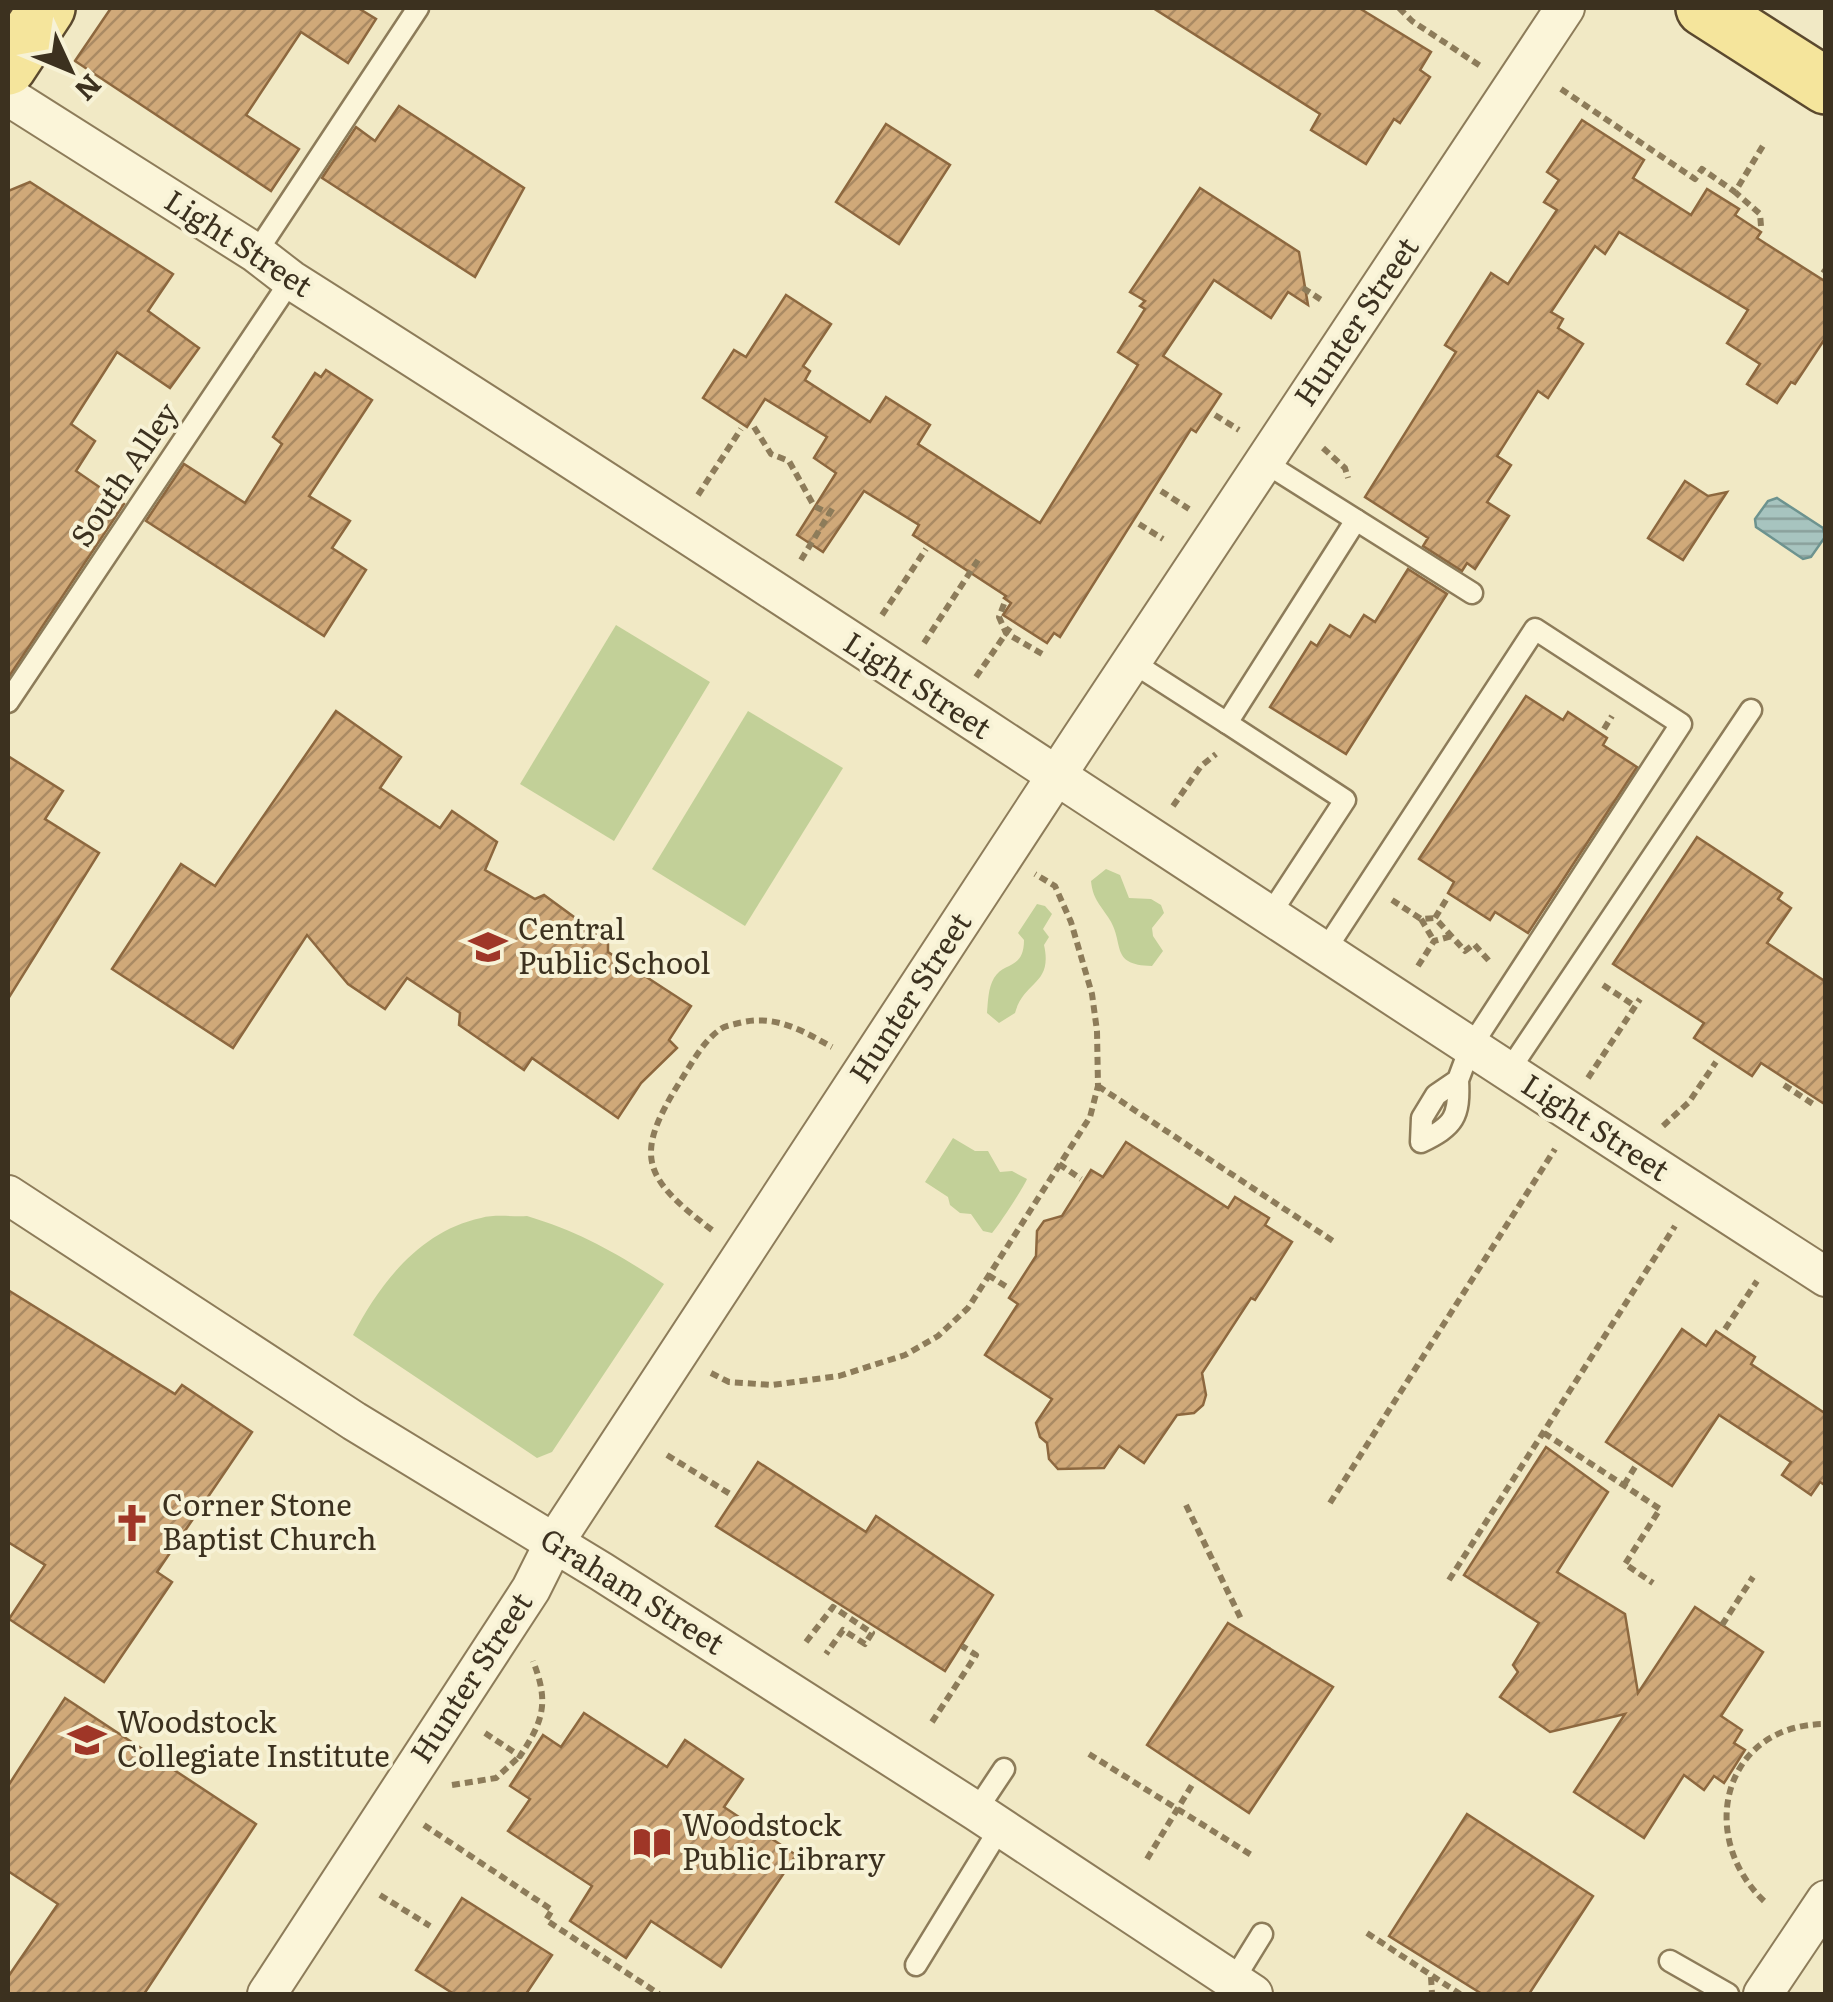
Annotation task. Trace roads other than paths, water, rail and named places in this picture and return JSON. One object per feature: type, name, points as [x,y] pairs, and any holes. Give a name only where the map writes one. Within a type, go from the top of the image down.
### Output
[{"type":"main road","points":[[8,67],[47,8]]},
{"type":"main road","points":[[1704,8],[1826,86]]},
{"type":"street","name":"Hunter Street","points":[[266,1994],[309,1942],[531,1589],[554,1543],[1132,662],[1254,448],[1565,8]]},
{"type":"street","name":"Light Street","points":[[8,96],[521,425],[1324,952],[1464,1064],[1508,1072],[1826,1276]]},
{"type":"street","name":"Graham Street","points":[[8,1195],[354,1421],[554,1543],[988,1819],[1243,1988]]},
{"type":"street","points":[[1762,1994],[1826,1900]]},
{"type":"lane","points":[[256,253],[418,8]]},
{"type":"lane","name":"South Alley","points":[[8,702],[292,280]]},
{"type":"lane","points":[[1254,448],[1356,520],[1472,592]]},
{"type":"lane","points":[[1235,728],[1356,520]]},
{"type":"lane","points":[[1324,952],[1535,628],[1681,724],[1464,1064]]},
{"type":"lane","points":[[1132,662],[1345,800],[1269,916]]},
{"type":"lane","points":[[1508,1072],[1751,710]]},
{"type":"lane","points":[[916,1965],[988,1819],[1004,1769]]},
{"type":"lane","points":[[1243,1988],[1262,1934]]},
{"type":"lane","points":[[1670,1962],[1728,1994]]},
{"type":"water","points":[[1777,498],[1823,528],[1825,537],[1811,557],[1803,559],[1756,527],[1755,519],[1768,501]]},
{"type":"place","name":"Central Public School","points":[[488,947]]},
{"type":"place","name":"Corner Stone Baptist Church","points":[[132,1523]]},
{"type":"place","name":"Woodstock Collegiate Institute","points":[[87,1740]]},
{"type":"place","name":"Woodstock Public Library","points":[[652,1843]]}]
